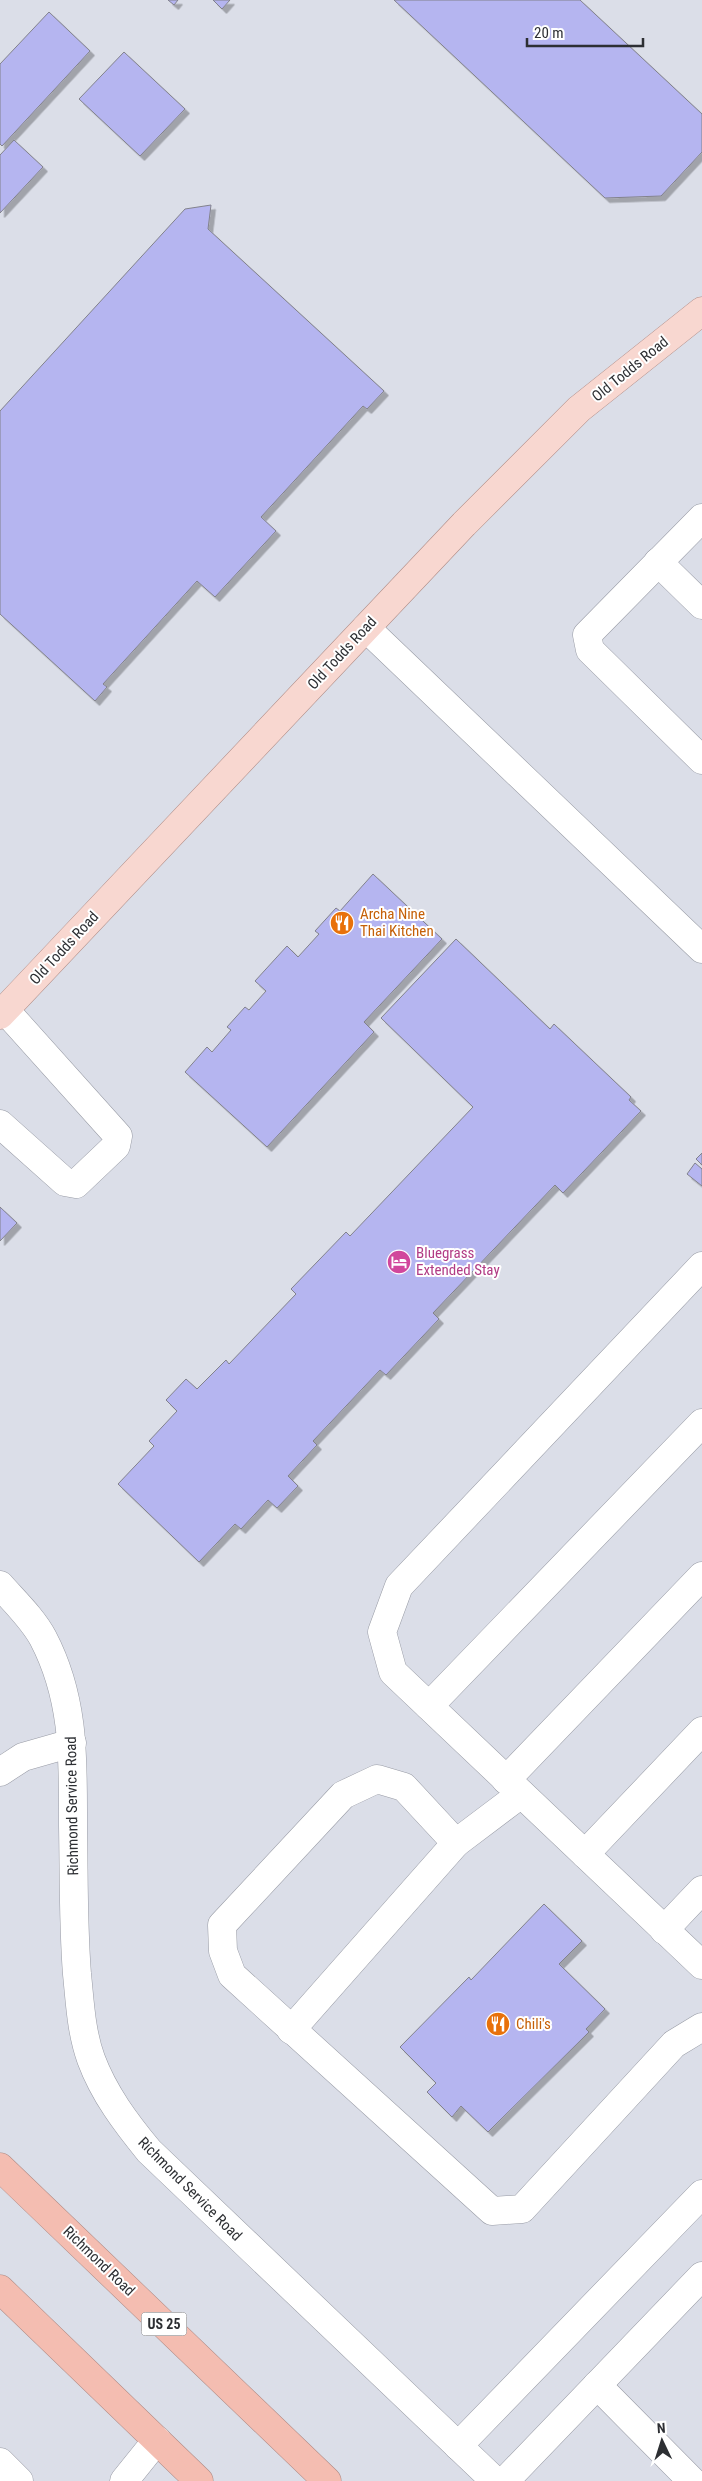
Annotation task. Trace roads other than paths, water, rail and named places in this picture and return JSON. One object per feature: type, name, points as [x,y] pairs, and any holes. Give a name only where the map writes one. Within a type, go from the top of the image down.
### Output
[{"type":"highway","name":"Richmond Road","points":[[0,2167],[327,2481]]},
{"type":"highway","points":[[0,2289],[199,2481]]},
{"type":"main road","name":"Old Todds Road","points":[[3,1012],[464,524],[579,409],[702,311]]},
{"type":"street","points":[[702,518],[587,635],[590,650],[702,760]]},
{"type":"street","points":[[658,562],[702,605]]},
{"type":"street","points":[[366,628],[702,949]]},
{"type":"street","points":[[3,1012],[118,1136],[116,1146],[76,1184],[65,1182],[4,1133]]},
{"type":"street","points":[[702,1266],[399,1586],[382,1632],[393,1672],[702,1965]]},
{"type":"street","points":[[429,1706],[702,1423]]},
{"type":"street","points":[[292,2030],[456,1843],[514,1787],[702,1576]]},
{"type":"street","name":"Richmond Service Road","points":[[0,1585],[42,1636],[58,1670],[68,1706],[72,1743],[74,1929],[82,2026],[91,2059],[103,2087],[121,2116],[149,2151],[495,2481]]},
{"type":"street","points":[[584,1854],[702,1731]]},
{"type":"street","points":[[0,1772],[23,1757],[72,1743]]},
{"type":"street","points":[[456,1843],[404,1787],[377,1779],[344,1796],[222,1925],[223,1951],[232,1976],[492,2211],[522,2208],[674,2044],[702,2027]]},
{"type":"street","points":[[664,1930],[702,1890]]},
{"type":"street","points":[[458,2446],[702,2194]]},
{"type":"street","points":[[505,2481],[702,2276]]},
{"type":"street","points":[[598,2384],[692,2481]]},
{"type":"street","points":[[124,2481],[157,2440]]},
{"type":"street","points":[[0,2462],[19,2481]]},
{"type":"place","name":"Archa Nine Thai Kitchen","points":[[342,923]]},
{"type":"place","name":"Bluegrass Extended Stay","points":[[399,1262]]},
{"type":"place","name":"Chili's","points":[[498,2024]]}]
